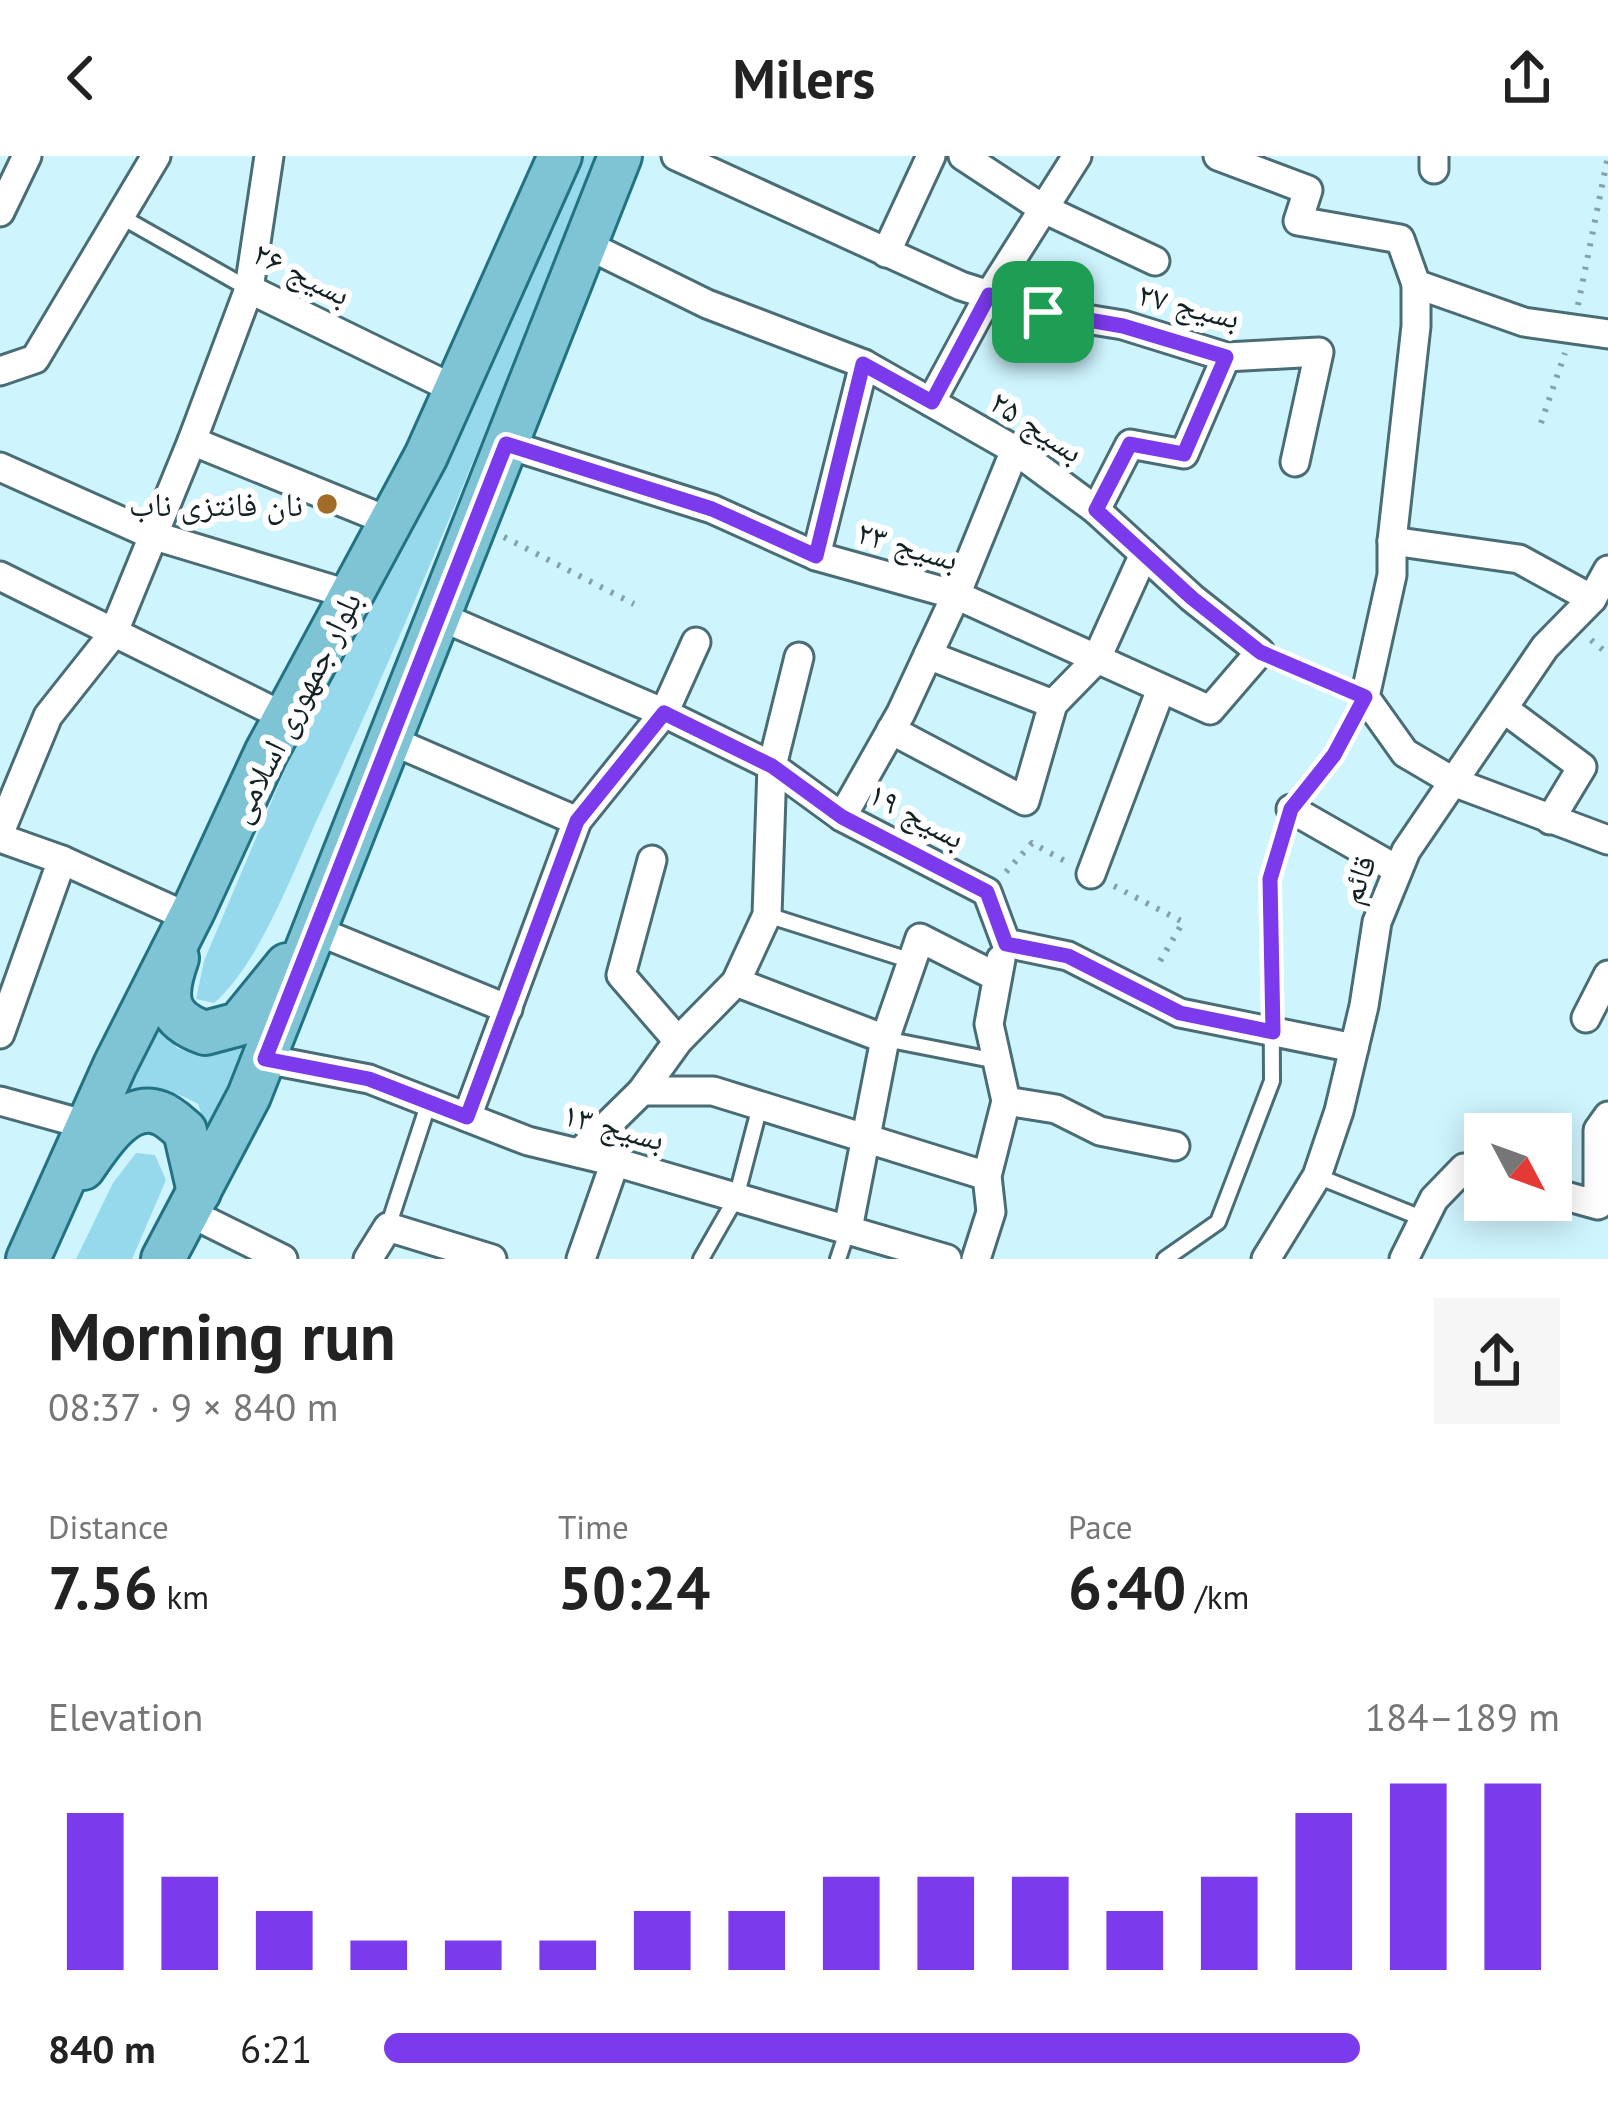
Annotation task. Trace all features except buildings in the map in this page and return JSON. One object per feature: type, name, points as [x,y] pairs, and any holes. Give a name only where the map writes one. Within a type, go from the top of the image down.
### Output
[{"type":"main road","name":"بلوار جمهوری اسلامی","points":[[33,1245],[285,718],[456,390],[560,156]]},
{"type":"main road","points":[[163,1259],[265,1059],[620,156]]},
{"type":"main road","points":[[192,915],[167,987],[176,1017],[205,1033],[239,1024],[315,930]]},
{"type":"main road","points":[[33,1245],[106,1136],[133,1113],[158,1111],[185,1131],[193,1202]]},
{"type":"street","points":[[0,212],[27,156]]},
{"type":"street","points":[[0,371],[35,359],[156,156]]},
{"type":"street","name":"بسیج ۲۷","points":[[676,156],[886,253],[1043,312],[1123,326],[1226,357],[1319,352],[1295,462]]},
{"type":"street","points":[[886,253],[931,156]]},
{"type":"street","points":[[963,156],[1042,208],[1155,261]]},
{"type":"street","points":[[932,402],[989,295],[1078,156]]},
{"type":"street","points":[[1218,156],[1308,190],[1298,221],[1400,239],[1416,284],[1392,575],[1365,697],[1405,753],[1456,783],[1608,840]]},
{"type":"street","points":[[192,915],[0,835],[48,716],[113,634],[192,441],[249,289],[266,157]]},
{"type":"street","name":"بسیج ۲۵","points":[[585,244],[707,304],[863,364],[1015,450],[1096,510],[1260,652]]},
{"type":"street","points":[[1416,284],[1524,322],[1608,334]]},
{"type":"street","name":"بسیج ۲۶","points":[[249,289],[456,390]]},
{"type":"street","points":[[1096,510],[1130,444],[1184,454],[1226,357]]},
{"type":"street","points":[[816,556],[863,364]]},
{"type":"street","points":[[192,441],[391,522]]},
{"type":"street","name":"بسیج ۲۳","points":[[506,444],[712,509],[816,556],[956,595],[1210,710],[1260,652]]},
{"type":"street","points":[[842,817],[928,655],[1015,450]]},
{"type":"street","points":[[0,467],[152,535],[351,595]]},
{"type":"street","points":[[1392,541],[1519,559],[1592,599]]},
{"type":"street","points":[[891,730],[1024,801],[1053,704],[1096,660],[1144,554]]},
{"type":"street","name":"قائم","points":[[1266,1259],[1317,1176],[1339,1111],[1378,922],[1406,851],[1545,647],[1592,599],[1608,570]]},
{"type":"street","points":[[0,576],[285,718]]},
{"type":"street","name":"بسیج ۱۹","points":[[439,616],[664,713],[772,766],[842,817],[987,892],[1006,944]]},
{"type":"street","points":[[467,1117],[577,821],[664,713],[696,642]]},
{"type":"street","points":[[928,655],[1053,704]]},
{"type":"street","points":[[579,1154],[642,1091],[678,1041],[736,982],[767,915],[772,766],[799,657]]},
{"type":"street","points":[[1091,874],[1161,689]]},
{"type":"street","points":[[1504,709],[1582,767],[1550,820]]},
{"type":"street","points":[[390,740],[577,821]]},
{"type":"street","points":[[1291,809],[1398,870]]},
{"type":"street","points":[[0,1034],[62,860]]},
{"type":"street","points":[[652,860],[621,975],[678,1041]]},
{"type":"street","points":[[315,930],[508,1009]]},
{"type":"street","points":[[848,1229],[885,1039],[920,938],[997,977]]},
{"type":"street","points":[[976,1259],[991,1212],[987,1176],[1006,1101],[989,1024],[1006,944],[1068,956],[1180,1013],[1354,1048]]},
{"type":"street","points":[[1586,1018],[1608,975]]},
{"type":"street","points":[[736,982],[885,1039]]},
{"type":"street","name":"بسیج ۱۳","points":[[265,1059],[369,1079],[528,1141],[946,1259]]},
{"type":"street","points":[[642,1091],[713,1091],[987,1176]]},
{"type":"street","points":[[0,1101],[87,1125]]},
{"type":"street","points":[[1006,1101],[1057,1109],[1100,1130],[1175,1146]]},
{"type":"street","points":[[1572,1198],[1598,1205],[1598,1130],[1608,1116]]},
{"type":"street","points":[[581,1259],[615,1162]]},
{"type":"street","points":[[1404,1259],[1434,1199],[1464,1168]]},
{"type":"street","points":[[193,1202],[283,1259]]},
{"type":"street","points":[[368,1259],[388,1227],[493,1259]]},
{"type":"lane","name":"بسیج ۲۶","points":[[120,217],[249,289]]},
{"type":"lane","points":[[1165,1259],[1218,1222],[1272,1081],[1270,879],[1291,809],[1334,755],[1365,697]]},
{"type":"lane","points":[[767,915],[912,961]]},
{"type":"lane","points":[[885,1039],[997,1061]]},
{"type":"lane","points":[[388,1227],[429,1102]]},
{"type":"lane","points":[[701,1259],[736,1198],[760,1106]]},
{"type":"lane","points":[[1317,1176],[1424,1219]]},
{"type":"lane","points":[[838,1259],[848,1229]]},
{"type":"path","points":[[1541,423],[1573,329],[1608,156]]},
{"type":"path","points":[[536,554],[634,604]]},
{"type":"path","points":[[1260,652],[1365,697]]},
{"type":"shaded area","points":[[584,156],[598,156],[428,569],[287,888],[230,986],[214,1003],[196,999],[204,961],[311,708],[533,274]]},
{"type":"shaded area","points":[[160,1017],[177,1048],[188,1052],[216,1054],[253,1038],[207,1130],[198,1104],[176,1094],[147,1093],[115,1108]]},
{"type":"shaded area","points":[[136,1153],[155,1155],[166,1180],[132,1259],[76,1259],[113,1183]]},
{"type":"place","name":"نان فانتزی ناب","points":[[327,504]]},
{"type":"route","points":[[989,295],[1043,312],[1123,326],[1226,357],[1184,454],[1130,444],[1096,510],[1192,598],[1260,652],[1365,697],[1334,755],[1291,809],[1270,879],[1273,1032],[1180,1013],[1068,956],[1006,944],[987,892],[842,817],[772,766],[664,713],[577,821],[467,1117],[369,1079],[265,1059],[506,444],[712,509],[816,556],[863,364],[932,402],[989,295]]}]
